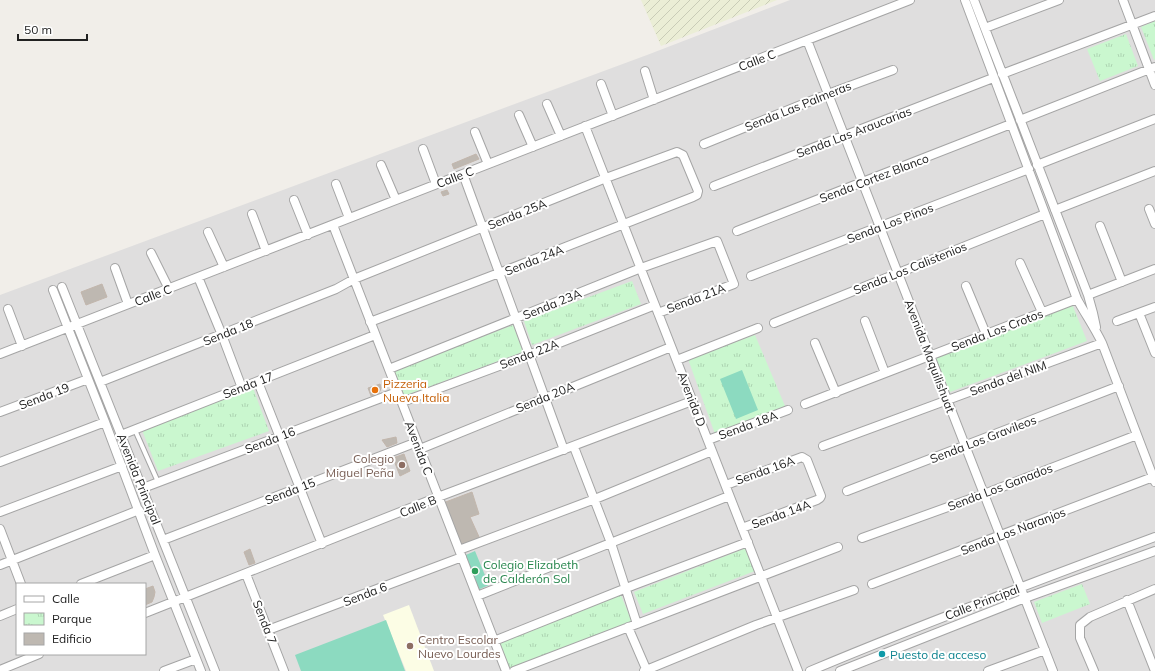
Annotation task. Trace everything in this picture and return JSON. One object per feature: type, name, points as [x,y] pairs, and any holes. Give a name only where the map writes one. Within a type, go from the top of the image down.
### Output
[{"type":"street","name":"Calle C","points":[[0,354],[910,0]]},
{"type":"street","points":[[965,0],[1077,299],[1096,330],[1102,343],[1154,480]]},
{"type":"street","points":[[974,0],[1088,295],[1094,313],[1096,330]]},
{"type":"street","points":[[985,28],[1059,0]]},
{"type":"street","points":[[1123,0],[1132,25],[1152,68],[1155,85]]},
{"type":"street","points":[[1002,74],[1155,16]]},
{"type":"street","name":"Avenida Maquilishuat","points":[[807,40],[1053,671]]},
{"type":"street","points":[[1020,120],[1152,68]]},
{"type":"street","name":"Senda Las Palmeras","points":[[704,144],[828,94],[893,70]]},
{"type":"street","points":[[645,71],[654,100]]},
{"type":"street","name":"Senda Las Araucarias","points":[[714,186],[993,78]]},
{"type":"street","points":[[601,84],[613,116]]},
{"type":"street","points":[[547,104],[561,136]]},
{"type":"street","points":[[519,115],[533,147]]},
{"type":"street","points":[[1037,165],[1155,119]]},
{"type":"street","name":"Senda Cortez Blanco","points":[[737,231],[1011,124]]},
{"type":"street","name":"Avenida D","points":[[586,126],[798,671]]},
{"type":"street","points":[[475,132],[488,164]]},
{"type":"street","points":[[423,149],[436,184]]},
{"type":"street","name":"Senda 25A","points":[[354,280],[482,227],[606,178],[677,152],[683,155],[698,191],[697,194]]},
{"type":"street","points":[[381,165],[396,200]]},
{"type":"street","name":"Senda Los Pinos","points":[[751,276],[1029,169]]},
{"type":"street","points":[[1055,210],[1155,171]]},
{"type":"street","points":[[463,174],[564,450]]},
{"type":"street","points":[[336,184],[349,218]]},
{"type":"street","name":"Senda 24A","points":[[370,322],[499,273],[697,194]]},
{"type":"street","points":[[294,200],[308,234]]},
{"type":"street","points":[[1149,209],[1155,224]]},
{"type":"street","points":[[252,214],[266,251]]},
{"type":"street","name":"Senda Los Calistenios","points":[[774,323],[1045,214]]},
{"type":"street","name":"Avenida C","points":[[333,225],[506,671]]},
{"type":"street","points":[[1100,226],[1122,282]]},
{"type":"street","points":[[208,232],[224,267]]},
{"type":"street","name":"Senda 23A","points":[[389,369],[641,268],[717,241],[734,284]]},
{"type":"street","points":[[151,253],[169,289]]},
{"type":"street","points":[[1020,263],[1042,312]]},
{"type":"street","points":[[114,268],[128,304]]},
{"type":"street","points":[[1088,295],[1155,269]]},
{"type":"street","points":[[198,277],[242,388]]},
{"type":"street","name":"Senda 18","points":[[100,382],[222,335],[336,289],[354,280]]},
{"type":"street","name":"Senda 21A","points":[[657,309],[734,284]]},
{"type":"street","points":[[966,286],[986,334]]},
{"type":"street","name":"Avenida Principal","points":[[62,287],[215,671]]},
{"type":"street","name":"Avenida Principal","points":[[53,290],[201,671]]},
{"type":"street","name":"Senda Los Crotos","points":[[805,404],[1077,299]]},
{"type":"street","points":[[1118,321],[1155,307]]},
{"type":"street","points":[[8,309],[22,346]]},
{"type":"street","name":"Senda 22A","points":[[402,402],[657,309]]},
{"type":"street","points":[[1139,313],[1155,353]]},
{"type":"street","points":[[865,321],[885,373]]},
{"type":"street","points":[[676,360],[758,328]]},
{"type":"street","name":"Senda 17","points":[[121,435],[375,335]]},
{"type":"street","points":[[815,343],[836,393]]},
{"type":"street","name":"Senda del NIM","points":[[823,446],[1102,343]]},
{"type":"street","name":"Senda 20A","points":[[418,446],[671,347]]},
{"type":"street","name":"Senda 19","points":[[0,412],[88,379]]},
{"type":"street","points":[[258,382],[322,544]]},
{"type":"street","name":"Senda Los Gravileos","points":[[847,491],[1119,386]]},
{"type":"street","name":"Senda 16","points":[[143,488],[397,392]]},
{"type":"street","name":"Calle B","points":[[146,613],[438,497],[574,447],[692,401]]},
{"type":"street","name":"Senda 18A","points":[[708,440],[788,410]]},
{"type":"street","points":[[0,462],[105,422]]},
{"type":"street","name":"Senda Los Ganados","points":[[862,538],[984,494],[1137,434]]},
{"type":"street","name":"Senda 15","points":[[163,540],[300,488],[418,446]]},
{"type":"street","points":[[574,447],[611,543],[637,624]]},
{"type":"street","name":"Senda 6","points":[[268,630],[460,554],[712,451]]},
{"type":"street","name":"Senda 16A","points":[[726,485],[802,457],[805,458],[821,496],[820,498]]},
{"type":"street","points":[[0,512],[122,466]]},
{"type":"street","name":"Senda Los Naranjos","points":[[872,584],[1154,480]]},
{"type":"street","points":[[477,596],[729,496]]},
{"type":"street","name":"Senda 14A","points":[[742,528],[820,498]]},
{"type":"street","points":[[0,566],[139,510]]},
{"type":"street","points":[[0,529],[21,583]]},
{"type":"street","name":"Calle Principal","points":[[810,671],[1020,587],[1155,536]]},
{"type":"street","points":[[494,641],[626,588],[748,542]]},
{"type":"street","points":[[514,671],[838,547]]},
{"type":"street","name":"Calle Principal","points":[[840,671],[1025,598],[1155,551]]},
{"type":"street","points":[[84,583],[155,555]]},
{"type":"street","name":"Senda 7","points":[[246,574],[284,671]]},
{"type":"street","points":[[1094,671],[1080,638],[1080,625],[1090,618],[1127,600],[1155,589]]},
{"type":"street","points":[[628,627],[646,671],[777,617],[854,590]]},
{"type":"street","points":[[1127,600],[1152,654],[1155,671]]},
{"type":"street","points":[[0,616],[16,609]]},
{"type":"street","points":[[870,646],[874,657]]},
{"type":"street","points":[[988,671],[1045,650]]},
{"type":"street","points":[[0,670],[37,655]]},
{"type":"street","points":[[164,671],[196,659]]},
{"type":"lane","points":[[135,430],[158,483]]},
{"type":"shaded area","points":[[641,0],[777,0],[661,46]]},
{"type":"shaded area","points":[[790,0],[1155,0],[1155,671],[0,671],[0,295],[647,55]]},
{"type":"shaded area","name":"Centro Escolar Nuevo Lourdes","points":[[409,605],[434,671],[406,671],[383,615]]},
{"type":"green space","points":[[1155,21],[1155,59],[1154,60],[1141,27]]},
{"type":"green space","points":[[1126,34],[1138,66],[1100,81],[1087,49]]},
{"type":"green space","points":[[632,281],[641,304],[532,345],[524,321]]},
{"type":"green space","points":[[1072,304],[1087,341],[950,392],[935,357]]},
{"type":"green space","points":[[513,325],[523,352],[404,396],[394,370]]},
{"type":"green space","points":[[755,335],[785,406],[715,434],[688,359]]},
{"type":"green space","points":[[742,370],[758,410],[736,419],[720,379]]},
{"type":"green space","points":[[253,388],[269,431],[158,471],[142,430]]},
{"type":"green space","points":[[746,548],[755,571],[643,614],[634,592]]},
{"type":"green space","name":"Colegio Elizabeth de Calderón Sol","points":[[475,551],[489,585],[473,592],[461,557]]},
{"type":"green space","points":[[1082,584],[1090,604],[1042,623],[1034,602]]},
{"type":"green space","points":[[620,593],[632,622],[509,670],[498,642]]},
{"type":"green space","points":[[386,620],[405,671],[301,671],[295,655]]},
{"type":"building","points":[[476,154],[479,159],[454,169],[452,164]]},
{"type":"building","points":[[447,190],[449,194],[443,196],[441,192]]},
{"type":"building","points":[[102,284],[107,297],[86,305],[81,292]]},
{"type":"building","name":"Pizzeria Nueva Italia","points":[[380,384],[381,388],[378,394],[371,396],[368,388]]},
{"type":"building","points":[[396,437],[397,443],[387,447],[382,440]]},
{"type":"building","name":"Colegio Miguel Peña","points":[[404,454],[410,471],[400,476],[393,458]]},
{"type":"building","name":"Colegio Elizabeth de Calderón Sol","points":[[472,492],[479,514],[470,517],[480,539],[459,546],[443,503]]},
{"type":"building","points":[[250,549],[255,563],[249,565],[244,552]]},
{"type":"building","points":[[153,586],[155,592],[152,602],[146,605],[146,589]]},
{"type":"place","name":"Pizzeria Nueva Italia","points":[[375,390]]},
{"type":"place","name":"Colegio Miguel Peña","points":[[402,465]]},
{"type":"place","name":"Colegio Elizabeth de Calderón Sol","points":[[475,571]]},
{"type":"place","name":"Centro Escolar Nuevo Lourdes","points":[[410,646]]},
{"type":"place","name":"Puesto de acceso","points":[[882,654]]}]
